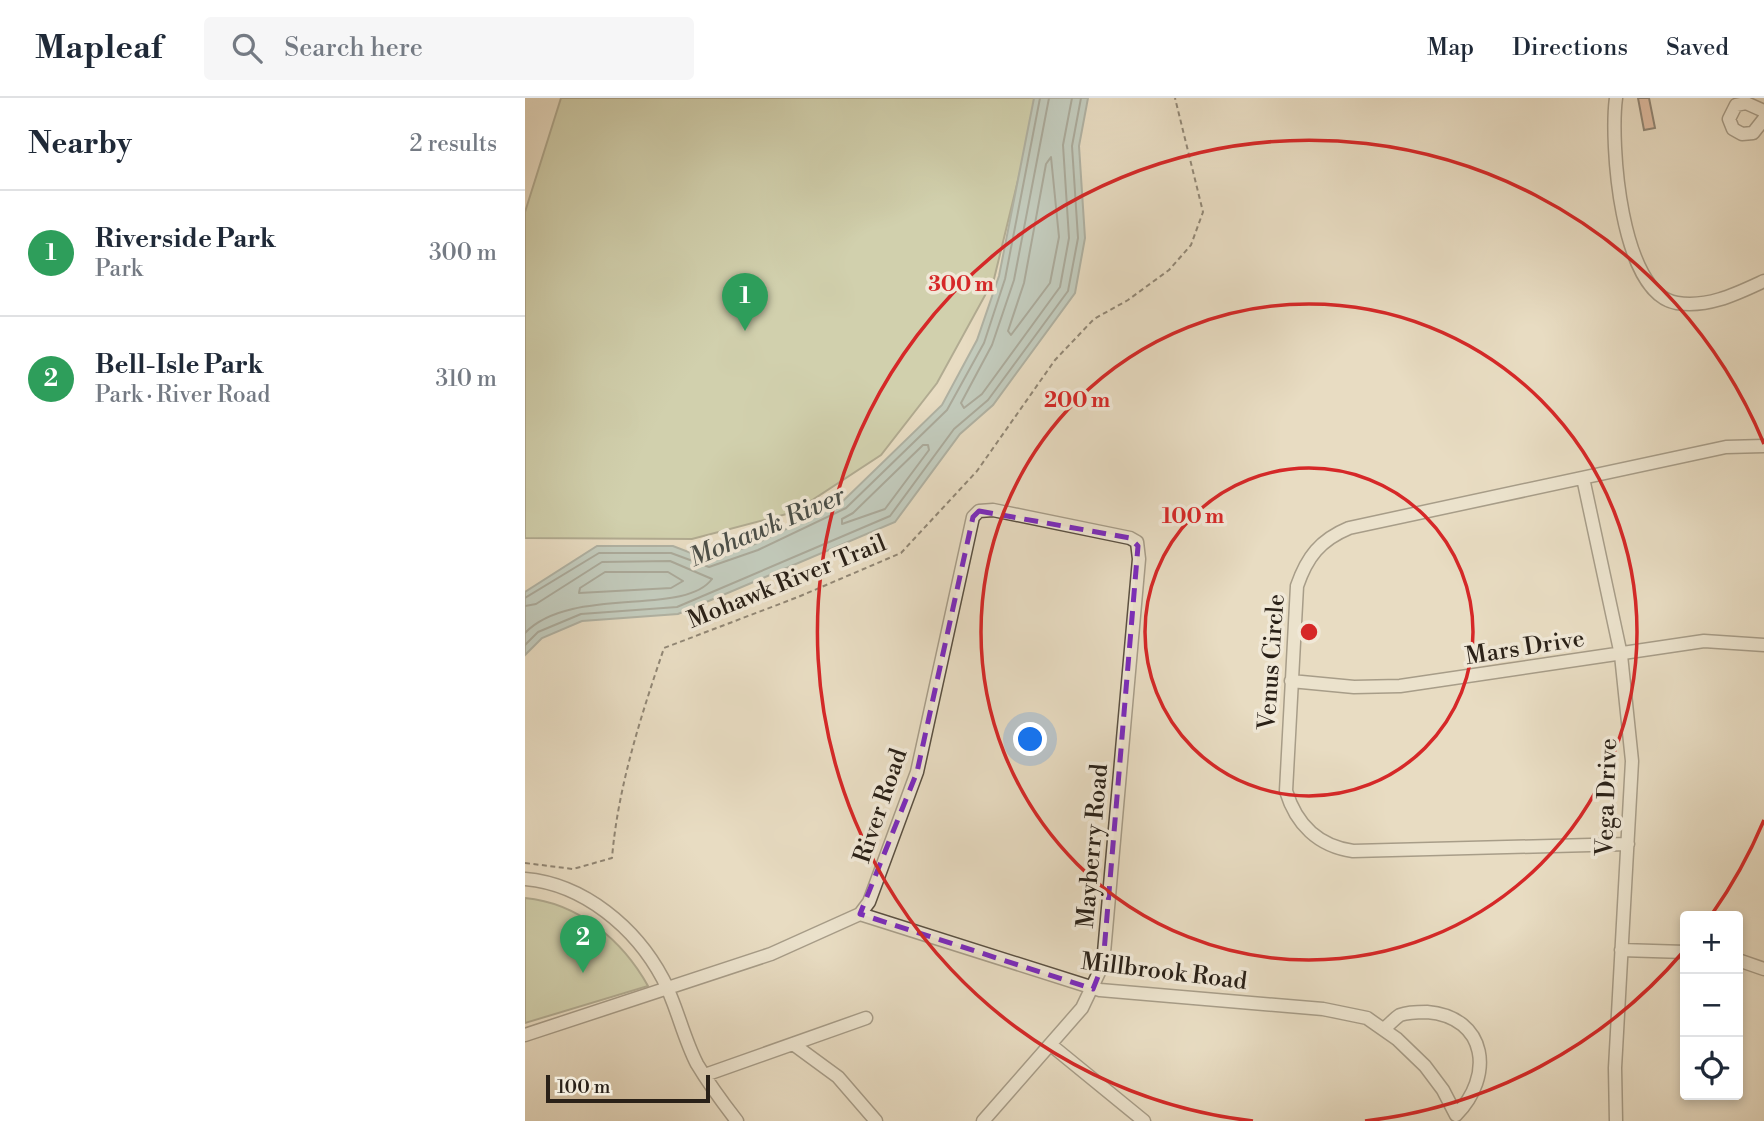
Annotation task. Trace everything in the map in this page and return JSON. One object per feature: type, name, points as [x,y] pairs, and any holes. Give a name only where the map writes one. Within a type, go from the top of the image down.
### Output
[{"type":"street","points":[[1616,98],[1614,144],[1625,228],[1650,283],[1674,303],[1696,304],[1714,302],[1764,281]]},
{"type":"street","points":[[1764,111],[1746,103],[1736,105],[1729,121],[1733,129],[1742,134],[1753,133],[1764,119]]},
{"type":"street","name":"Venus Circle","points":[[1628,844],[1353,851],[1338,849],[1321,841],[1297,818],[1286,791],[1297,586],[1305,564],[1319,545],[1332,535],[1349,528],[1726,447],[1764,446]]},
{"type":"street","name":"Vega Drive","points":[[1583,478],[1621,654],[1632,761],[1615,1068],[1616,1121]]},
{"type":"street","name":"River Road","points":[[860,914],[869,902],[917,772],[976,512],[993,510],[1130,538]]},
{"type":"street","name":"Mayberry Road","points":[[990,1119],[1082,1008],[1093,989],[1106,944],[1139,559],[1138,546],[1130,538]]},
{"type":"street","name":"Mars Drive","points":[[1291,681],[1354,687],[1400,686],[1704,641],[1764,645]]},
{"type":"street","points":[[525,879],[576,894],[611,914],[651,958],[705,1075],[737,1121]]},
{"type":"street","points":[[525,1035],[771,954],[860,914]]},
{"type":"street","name":"Millbrook Road","points":[[860,914],[1093,989],[1351,1013],[1367,1017],[1425,1066],[1443,1090],[1456,1115],[1471,1100],[1481,1071],[1478,1049],[1471,1033],[1456,1020],[1439,1013],[1418,1012],[1400,1015],[1384,1029]]},
{"type":"street","points":[[1621,950],[1680,952]]},
{"type":"street","points":[[1743,962],[1764,969]]},
{"type":"street","points":[[705,1075],[866,1018]]},
{"type":"street","points":[[793,1044],[838,1077],[876,1121]]},
{"type":"street","points":[[1051,1045],[1144,1121]]},
{"type":"path","name":"Mohawk River Trail","points":[[525,863],[573,869],[612,858],[615,822],[633,747],[664,648],[798,597],[901,553],[977,471],[1055,360],[1094,319],[1128,300],[1169,270],[1191,245],[1203,212],[1175,98]]},
{"type":"highlighted area","points":[[979,511],[1130,538],[1138,546],[1103,964],[1093,989],[860,914],[917,772],[973,517]]},
{"type":"green space","points":[[561,98],[1038,98],[994,279],[937,383],[881,455],[794,512],[692,539],[525,538],[525,212]]},
{"type":"green space","points":[[525,898],[545,901],[563,908],[597,927],[626,954],[648,986],[525,1023]]},
{"type":"water","points":[[1034,98],[1088,98],[1079,146],[1085,238],[1075,293],[993,405],[960,434],[895,522],[678,614],[582,621],[542,638],[525,655],[525,592],[597,546],[673,546],[709,560],[755,544],[842,502],[942,405],[977,340],[999,276]]},
{"type":"building","points":[[1638,98],[1649,98],[1655,128],[1644,130]]},
{"type":"place","name":"Riverside Park","points":[[745,331]]},
{"type":"place","name":"Bell-Isle Park","points":[[583,973]]},
{"type":"water label","name":"Mohawk River","points":[[767,527]]}]
